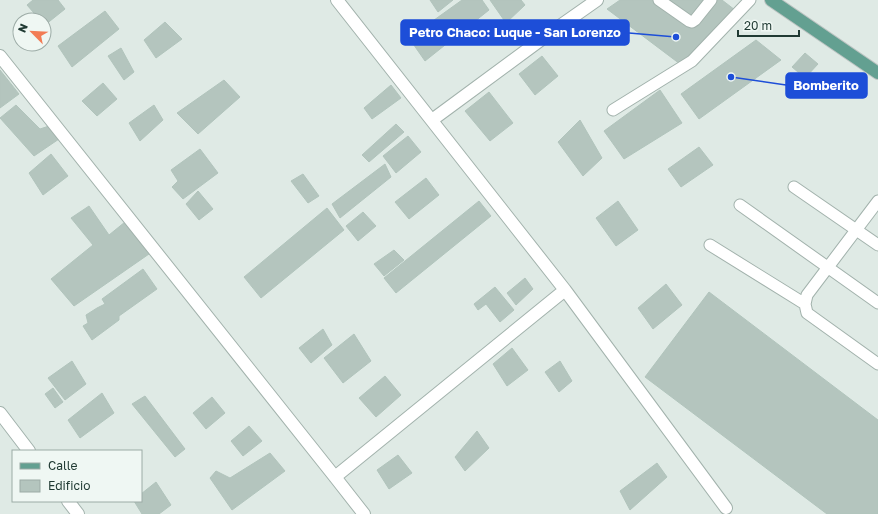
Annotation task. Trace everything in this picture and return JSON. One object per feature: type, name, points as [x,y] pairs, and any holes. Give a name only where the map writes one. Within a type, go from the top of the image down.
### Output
[{"type":"main road","points":[[771,0],[878,74]]},
{"type":"street","points":[[337,0],[565,290],[726,508]]},
{"type":"street","points":[[432,120],[550,33],[598,0]]},
{"type":"street","points":[[0,56],[364,514]]},
{"type":"street","points":[[336,477],[565,290]]},
{"type":"street","points":[[0,413],[28,450]]},
{"type":"street","points":[[69,502],[78,514]]},
{"type":"lane","points":[[659,0],[692,22],[712,0]]},
{"type":"lane","points":[[613,110],[692,61],[750,0]]},
{"type":"lane","points":[[794,187],[878,245]]},
{"type":"lane","points":[[878,201],[807,296],[805,304],[807,313],[878,364]]},
{"type":"lane","points":[[740,205],[878,302]]},
{"type":"lane","points":[[710,245],[805,304]]},
{"type":"building","points":[[33,0],[58,0],[65,9],[52,19],[52,12],[33,12],[27,5]]},
{"type":"building","points":[[430,0],[453,0],[438,12]]},
{"type":"building","points":[[462,0],[482,0],[489,10],[425,61],[409,38]]},
{"type":"building","points":[[490,0],[521,0],[525,5],[506,23]]},
{"type":"building","points":[[620,0],[722,0],[735,10],[680,64],[607,9]]},
{"type":"building","points":[[105,11],[119,29],[72,67],[58,46]]},
{"type":"building","points":[[165,22],[182,39],[156,58],[144,40]]},
{"type":"building","points":[[756,40],[781,60],[699,119],[681,94]]},
{"type":"building","points":[[121,48],[134,72],[124,80],[108,56]]},
{"type":"building","points":[[805,53],[818,64],[805,78],[792,67]]},
{"type":"building","points":[[542,56],[558,76],[535,95],[519,74]]},
{"type":"building","points":[[0,70],[19,94],[0,108]]},
{"type":"building","points":[[224,80],[240,97],[198,134],[177,113]]},
{"type":"building","points":[[103,83],[117,99],[97,116],[82,101]]},
{"type":"building","points":[[391,85],[401,98],[372,119],[364,108]]},
{"type":"building","points":[[660,90],[682,123],[624,159],[604,131]]},
{"type":"building","points":[[489,92],[513,123],[490,141],[465,111]]},
{"type":"building","points":[[16,105],[40,129],[49,126],[59,139],[34,156],[0,118]]},
{"type":"building","points":[[154,105],[163,120],[140,141],[129,123]]},
{"type":"building","points":[[580,120],[602,158],[583,176],[558,142]]},
{"type":"building","points":[[396,124],[404,132],[369,162],[362,155]]},
{"type":"building","points":[[408,136],[421,152],[396,173],[383,156]]},
{"type":"building","points":[[699,147],[713,165],[681,187],[668,169]]},
{"type":"building","points":[[200,149],[218,173],[183,199],[172,187],[178,181],[171,170]]},
{"type":"building","points":[[51,154],[68,176],[43,195],[29,173]]},
{"type":"building","points":[[385,164],[391,177],[340,218],[332,204]]},
{"type":"building","points":[[303,174],[319,196],[308,203],[291,181]]},
{"type":"building","points":[[426,178],[439,195],[409,219],[395,202]]},
{"type":"building","points":[[198,191],[213,209],[199,220],[186,204]]},
{"type":"building","points":[[479,201],[491,216],[396,293],[384,278]]},
{"type":"building","points":[[618,201],[638,230],[616,246],[596,218]]},
{"type":"building","points":[[89,206],[109,235],[125,222],[149,254],[74,306],[51,279],[93,245],[71,218]]},
{"type":"building","points":[[327,208],[344,230],[261,298],[244,277]]},
{"type":"building","points":[[363,212],[376,226],[358,241],[346,226]]},
{"type":"building","points":[[394,250],[404,260],[384,276],[374,264]]},
{"type":"building","points":[[143,269],[157,289],[119,316],[119,320],[92,340],[83,326],[88,323],[86,315],[105,304],[102,299]]},
{"type":"building","points":[[525,278],[533,289],[516,305],[507,293]]},
{"type":"building","points":[[666,284],[682,305],[653,329],[638,308]]},
{"type":"building","points":[[495,287],[514,310],[500,322],[486,304],[478,310],[474,304]]},
{"type":"building","points":[[709,292],[878,420],[878,514],[827,514],[645,377]]},
{"type":"building","points":[[323,329],[332,345],[311,363],[299,348]]},
{"type":"building","points":[[354,334],[371,361],[343,383],[324,358]]},
{"type":"building","points":[[512,348],[528,370],[507,386],[493,364]]},
{"type":"building","points":[[72,361],[86,384],[65,400],[48,378]]},
{"type":"building","points":[[560,361],[572,381],[559,392],[545,372]]},
{"type":"building","points":[[385,376],[401,395],[376,417],[359,398]]},
{"type":"building","points":[[53,388],[63,402],[55,408],[45,394]]},
{"type":"building","points":[[102,393],[114,413],[80,438],[68,420]]},
{"type":"building","points":[[145,396],[185,449],[175,457],[132,404]]},
{"type":"building","points":[[212,397],[225,413],[206,429],[193,413]]},
{"type":"building","points":[[249,426],[262,441],[243,456],[231,441]]},
{"type":"building","points":[[477,431],[489,448],[465,471],[455,457]]},
{"type":"building","points":[[270,453],[285,471],[232,510],[210,478],[216,471],[230,478]]},
{"type":"building","points":[[398,455],[412,473],[389,489],[377,470]]},
{"type":"building","points":[[657,463],[667,477],[630,510],[620,491]]},
{"type":"building","points":[[156,482],[171,505],[159,514],[142,514],[135,502],[142,502],[142,493]]},
{"type":"place","name":"Petro Chaco: Luque - San Lorenzo","points":[[676,37]]},
{"type":"place","name":"Bomberito","points":[[731,77]]}]
